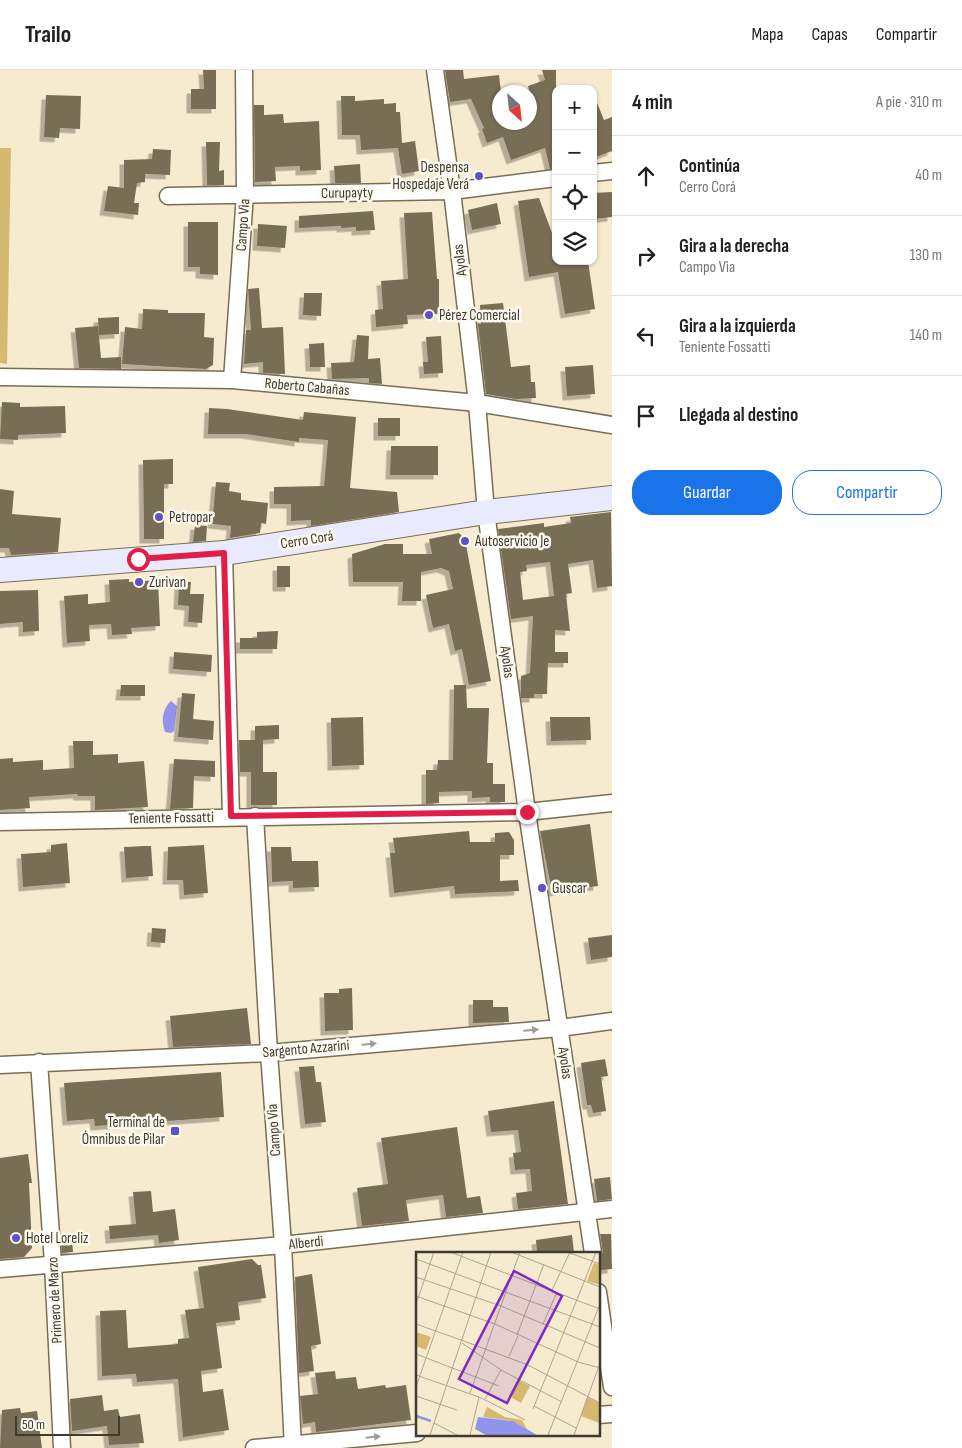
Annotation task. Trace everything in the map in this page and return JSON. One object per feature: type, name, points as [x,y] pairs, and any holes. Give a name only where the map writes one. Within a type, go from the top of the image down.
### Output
[{"type":"street","name":"Campo Vìa","points":[[232,380],[245,194],[244,70]]},
{"type":"street","name":"Ayolas","points":[[435,70],[452,191],[477,403],[486,512],[527,812],[593,1252]]},
{"type":"street","points":[[597,173],[612,171]]},
{"type":"street","name":"Curupayty","points":[[168,196],[452,191],[552,178]]},
{"type":"street","name":"Roberto Cabañas","points":[[0,377],[232,380],[477,403],[612,425]]},
{"type":"street","name":"Cerro Corá","points":[[0,570],[224,553],[486,512],[612,498]]},
{"type":"street","points":[[224,553],[231,816]]},
{"type":"street","name":"Teniente Fossatti","points":[[0,822],[231,816],[527,812],[612,802]]},
{"type":"street","name":"Campo Vìa","points":[[255,816],[283,1245],[293,1447]]},
{"type":"street","name":"Sargento Azzarini","points":[[0,1065],[269,1053],[560,1028],[612,1021]]},
{"type":"street","name":"Primero de Marzo","points":[[39,1062],[53,1264],[62,1448]]},
{"type":"street","name":"Alberdi","points":[[0,1269],[283,1245],[612,1209]]},
{"type":"street","points":[[600,1306],[612,1387]]},
{"type":"street","points":[[254,1448],[293,1447],[416,1433]]},
{"type":"shaded area","points":[[0,148],[11,148],[7,364],[0,363]]},
{"type":"shaded area","points":[[171,701],[177,706],[174,731],[171,733],[165,732],[163,719],[164,711]]},
{"type":"building","points":[[203,70],[216,70],[216,109],[191,109],[191,89],[204,89]]},
{"type":"building","points":[[445,70],[463,70],[464,79],[499,75],[500,85],[492,85],[492,130],[537,130],[537,85],[531,85],[545,80],[542,70],[556,70],[556,85],[552,85],[552,169],[550,169],[545,148],[511,160],[503,137],[487,143],[482,129],[484,128],[471,99],[450,102]]},
{"type":"building","points":[[46,95],[81,96],[80,129],[60,128],[59,138],[44,137]]},
{"type":"building","points":[[341,96],[355,96],[355,101],[384,99],[384,104],[396,103],[396,112],[400,112],[402,143],[415,141],[419,171],[402,174],[398,148],[361,150],[360,135],[342,135]]},
{"type":"building","points":[[597,103],[604,120],[612,117],[612,151],[597,157]]},
{"type":"building","points":[[254,105],[264,105],[264,115],[283,114],[284,123],[319,121],[321,170],[300,171],[300,166],[275,167],[276,181],[255,182]]},
{"type":"building","points":[[206,142],[220,142],[219,171],[224,170],[224,185],[207,185]]},
{"type":"building","points":[[153,149],[171,150],[170,175],[145,174],[145,182],[137,183],[134,203],[139,203],[138,215],[104,211],[108,186],[124,188],[124,160],[152,159]]},
{"type":"building","points":[[360,164],[361,183],[335,183],[334,166]]},
{"type":"building","points":[[612,192],[612,217],[597,219],[597,193]]},
{"type":"building","points":[[539,198],[552,233],[552,265],[589,265],[595,309],[565,314],[558,272],[529,277],[518,201]]},
{"type":"building","points":[[497,203],[501,224],[472,230],[468,210]]},
{"type":"building","points":[[373,211],[375,230],[356,231],[356,227],[341,228],[341,226],[299,228],[299,216]]},
{"type":"building","points":[[432,212],[437,279],[439,279],[439,314],[407,315],[408,324],[376,327],[375,310],[383,309],[381,281],[408,279],[404,213]]},
{"type":"building","points":[[188,222],[218,222],[218,275],[200,274],[200,267],[188,267]]},
{"type":"building","points":[[258,224],[287,226],[285,248],[257,246]]},
{"type":"building","points":[[259,288],[262,328],[283,327],[285,374],[263,373],[263,362],[244,364],[246,330],[251,330],[248,289]]},
{"type":"building","points":[[304,293],[322,293],[321,316],[303,315]]},
{"type":"building","points":[[503,303],[511,367],[530,365],[531,382],[535,382],[536,398],[516,399],[486,394],[478,324],[481,324],[480,305]]},
{"type":"building","points":[[143,309],[168,310],[168,313],[205,313],[204,337],[214,338],[213,365],[206,369],[122,364],[125,327],[142,329]]},
{"type":"building","points":[[119,317],[119,334],[99,335],[98,318]]},
{"type":"building","points":[[98,326],[101,358],[121,357],[121,369],[79,368],[75,328]]},
{"type":"building","points":[[357,335],[369,336],[368,359],[380,358],[382,384],[369,383],[369,378],[332,379],[331,363],[354,362]]},
{"type":"building","points":[[441,336],[443,373],[424,374],[423,362],[428,362],[426,337]]},
{"type":"building","points":[[324,343],[325,367],[310,367],[309,344]]},
{"type":"building","points":[[593,365],[595,394],[567,396],[565,367]]},
{"type":"building","points":[[2,402],[20,403],[20,407],[65,406],[66,433],[18,435],[18,440],[0,439]]},
{"type":"building","points":[[209,408],[303,420],[304,412],[356,417],[350,488],[397,492],[399,512],[311,526],[311,520],[291,521],[291,504],[274,504],[274,487],[324,486],[328,440],[299,438],[299,442],[246,434],[208,434]]},
{"type":"building","points":[[378,418],[400,418],[400,436],[378,436]]},
{"type":"building","points":[[391,446],[438,446],[438,475],[390,475]]},
{"type":"building","points":[[173,459],[173,484],[164,484],[164,539],[144,539],[143,460]]},
{"type":"building","points":[[216,482],[230,483],[229,491],[241,493],[241,500],[268,503],[266,524],[261,523],[260,533],[230,538],[231,526],[212,524]]},
{"type":"building","points":[[0,489],[14,491],[12,514],[61,518],[58,552],[11,555],[9,548],[0,548]]},
{"type":"building","points":[[611,512],[612,586],[597,588],[593,560],[568,564],[572,593],[566,594],[570,631],[555,630],[555,652],[568,652],[568,663],[548,663],[547,694],[534,694],[534,698],[521,698],[521,676],[530,673],[533,616],[511,619],[498,529],[544,523],[544,527],[571,523],[570,517]],"holes":[[[550,562],[554,596],[523,600],[520,572],[527,571],[526,565]]]},
{"type":"building","points":[[195,525],[207,526],[206,541],[193,542]]},
{"type":"building","points":[[459,533],[465,539],[491,681],[469,685],[462,649],[455,651],[449,624],[433,628],[426,595],[453,589],[449,571],[441,568],[421,572],[421,601],[402,601],[403,582],[353,582],[352,554],[385,544],[403,544],[403,554],[432,554],[429,539]]},
{"type":"building","points":[[277,566],[290,566],[290,587],[277,587]]},
{"type":"building","points":[[129,579],[129,582],[158,580],[160,626],[131,628],[132,634],[112,635],[111,624],[89,625],[90,641],[67,643],[64,596],[88,594],[88,604],[110,602],[109,580]]},
{"type":"building","points":[[179,581],[191,582],[190,594],[204,594],[202,623],[188,622],[189,606],[178,605]]},
{"type":"building","points":[[38,590],[39,631],[23,632],[23,622],[0,624],[0,591]]},
{"type":"building","points":[[278,631],[277,649],[240,649],[240,638],[257,638],[257,632]]},
{"type":"building","points":[[174,652],[212,655],[211,672],[173,669]]},
{"type":"building","points":[[121,685],[145,685],[145,696],[120,696]]},
{"type":"building","points":[[454,685],[466,685],[467,708],[489,708],[487,763],[493,763],[493,784],[505,784],[505,802],[490,802],[490,797],[472,798],[472,791],[439,792],[439,803],[426,804],[426,770],[437,770],[438,760],[453,760]]},
{"type":"building","points":[[182,693],[195,694],[193,719],[214,721],[213,740],[178,737]]},
{"type":"building","points":[[363,717],[364,765],[332,766],[331,718]]},
{"type":"building","points":[[550,717],[590,717],[591,740],[551,741]]},
{"type":"building","points":[[279,725],[279,739],[263,740],[263,772],[277,772],[277,805],[251,805],[251,772],[240,772],[239,740],[255,740],[255,726]]},
{"type":"building","points":[[73,741],[93,741],[93,755],[118,754],[118,763],[144,761],[148,807],[95,810],[95,796],[78,796],[77,794],[29,797],[30,808],[0,810],[0,759],[13,758],[13,762],[43,760],[43,770],[74,768]]},
{"type":"building","points":[[174,759],[215,761],[215,777],[194,776],[193,808],[170,809]]},
{"type":"building","points":[[590,824],[598,886],[552,892],[540,831]]},
{"type":"building","points":[[469,831],[470,842],[495,842],[495,833],[509,832],[514,840],[514,855],[500,855],[500,881],[518,880],[519,891],[455,894],[454,886],[394,893],[390,853],[395,853],[393,838]]},
{"type":"building","points":[[67,843],[70,883],[23,887],[21,854],[51,852],[51,845]]},
{"type":"building","points":[[204,845],[208,893],[184,895],[183,880],[167,880],[168,847]]},
{"type":"building","points":[[151,846],[153,876],[126,878],[124,847]]},
{"type":"building","points":[[271,847],[291,847],[292,861],[318,861],[319,887],[293,888],[293,881],[272,882]]},
{"type":"building","points":[[152,928],[166,929],[165,943],[151,942]]},
{"type":"building","points":[[612,935],[612,957],[591,960],[588,938]]},
{"type":"building","points":[[352,988],[353,1030],[325,1031],[324,993],[339,993],[339,989]]},
{"type":"building","points":[[473,1000],[493,1000],[493,1007],[508,1007],[509,1022],[473,1023]]},
{"type":"building","points":[[247,1008],[251,1044],[173,1047],[170,1016]]},
{"type":"building","points":[[605,1059],[608,1076],[601,1077],[606,1111],[593,1113],[591,1105],[587,1105],[581,1063]]},
{"type":"building","points":[[314,1066],[316,1082],[321,1082],[326,1122],[305,1124],[299,1067]]},
{"type":"building","points":[[221,1072],[224,1117],[95,1126],[94,1119],[67,1121],[64,1083]]},
{"type":"building","points":[[554,1101],[568,1204],[518,1209],[516,1193],[532,1191],[530,1169],[515,1170],[513,1153],[521,1152],[518,1130],[491,1132],[488,1111]]},
{"type":"building","points":[[457,1127],[467,1198],[480,1196],[483,1213],[446,1217],[443,1195],[406,1200],[409,1221],[362,1226],[357,1188],[388,1184],[381,1138]]},
{"type":"building","points":[[28,1154],[32,1183],[29,1183],[32,1248],[24,1257],[0,1259],[0,1158]]},
{"type":"building","points":[[610,1177],[612,1199],[597,1201],[594,1179]]},
{"type":"building","points":[[151,1191],[153,1212],[175,1209],[179,1240],[159,1243],[158,1235],[110,1239],[109,1226],[136,1224],[133,1192]]},
{"type":"building","points":[[600,1234],[611,1234],[612,1269],[601,1270],[600,1260],[603,1252]]},
{"type":"building","points":[[572,1235],[574,1252],[537,1252],[536,1240]]},
{"type":"building","points":[[61,1239],[72,1239],[73,1252],[62,1253]]},
{"type":"building","points":[[252,1259],[258,1265],[261,1265],[266,1298],[238,1302],[240,1320],[216,1323],[222,1368],[201,1371],[203,1392],[223,1389],[229,1430],[183,1437],[178,1379],[137,1382],[136,1374],[102,1376],[100,1311],[126,1310],[128,1348],[178,1344],[178,1339],[189,1338],[185,1310],[204,1308],[198,1267]]},
{"type":"building","points":[[312,1274],[321,1344],[311,1346],[314,1371],[299,1373],[295,1277]]},
{"type":"building","points":[[335,1371],[336,1379],[356,1377],[358,1389],[385,1385],[386,1388],[406,1385],[411,1420],[316,1432],[315,1422],[303,1424],[300,1396],[318,1394],[315,1373]]},
{"type":"building","points":[[102,1395],[104,1411],[118,1409],[120,1417],[140,1414],[144,1443],[109,1445],[107,1426],[72,1431],[70,1399]]},
{"type":"building","points":[[20,1408],[21,1413],[37,1411],[42,1448],[0,1448],[2,1410]]},
{"type":"place","name":"Despensa Hospedaje Verá","points":[[479,176]]},
{"type":"place","name":"Pérez Comercial","points":[[429,315]]},
{"type":"place","name":"Petropar","points":[[159,517]]},
{"type":"place","name":"Autoservicio Je","points":[[465,541]]},
{"type":"place","name":"Zurivan","points":[[139,582]]},
{"type":"place","name":"Guscar","points":[[542,888]]},
{"type":"place","name":"Terminal de Ómnibus de Pilar","points":[[175,1131]]},
{"type":"place","name":"Hotel Loreliz","points":[[16,1238]]},
{"type":"route","points":[[138,559],[224,553],[231,816],[527,812]]}]
